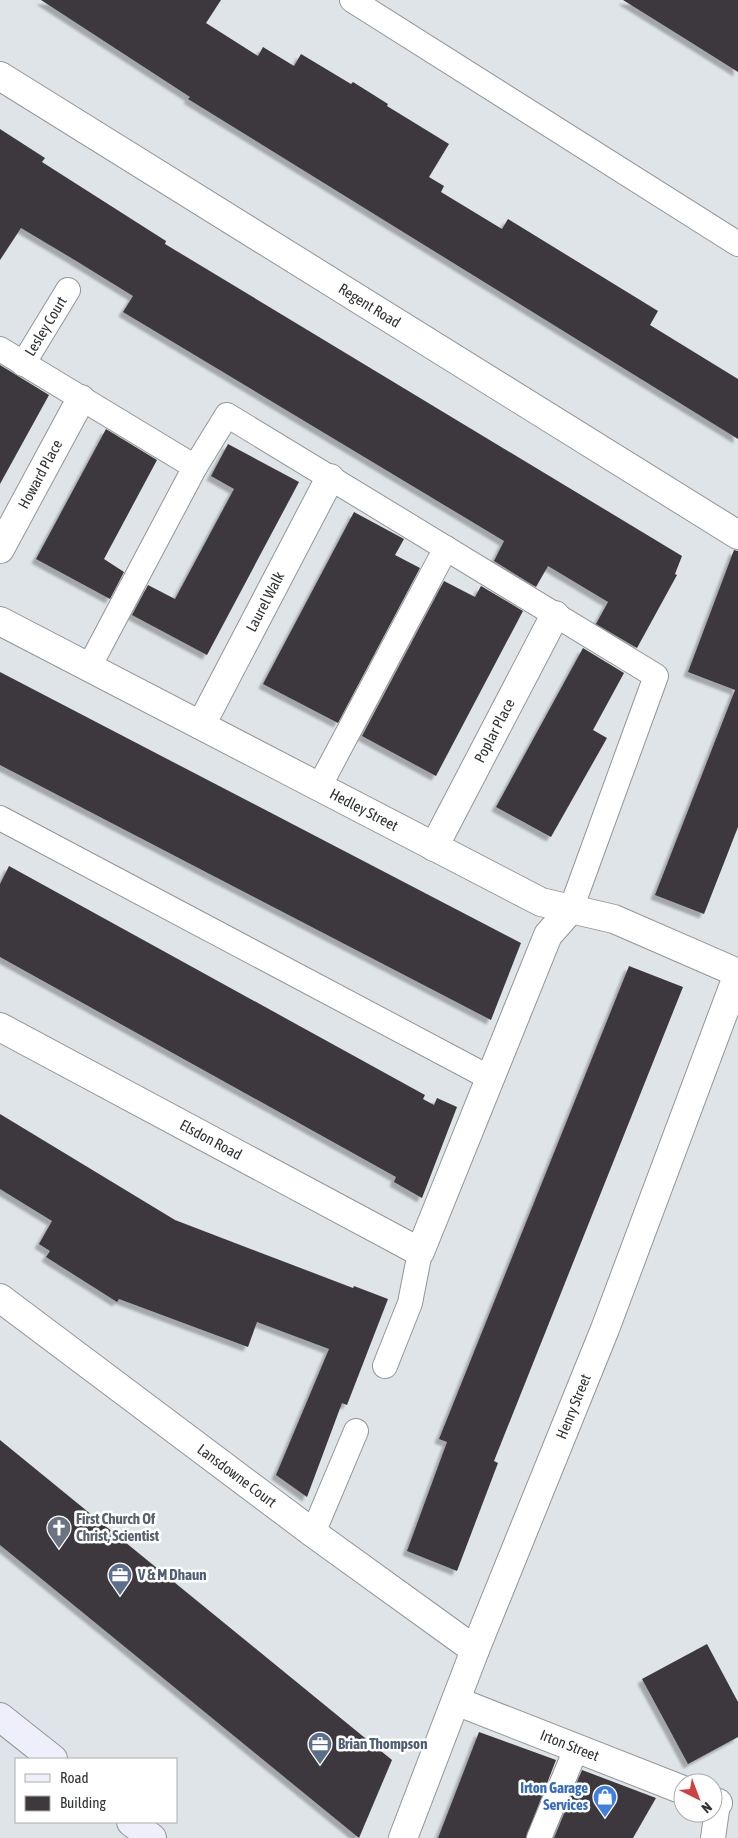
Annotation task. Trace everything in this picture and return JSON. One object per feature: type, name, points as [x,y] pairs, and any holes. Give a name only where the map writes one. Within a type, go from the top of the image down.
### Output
[{"type":"main road","points":[[0,1717],[52,1758]]},
{"type":"main road","points":[[132,1823],[152,1838]]},
{"type":"street","name":"Regent Road","points":[[0,76],[738,536]]},
{"type":"street","name":"Howard Place","points":[[0,549],[81,399]]},
{"type":"street","name":"Laurel Walk","points":[[201,725],[330,478]]},
{"type":"street","name":"Poplar Place","points":[[434,847],[556,614]]},
{"type":"street","name":"Hedley Street","points":[[0,621],[541,902],[614,919],[738,973]]},
{"type":"street","points":[[420,1252],[548,936],[571,909]]},
{"type":"street","name":"Henry Street","points":[[403,1838],[475,1650],[732,1010],[738,973]]},
{"type":"street","name":"Elsdon Road","points":[[0,1027],[420,1252]]},
{"type":"street","name":"Lansdowne Court","points":[[0,1298],[313,1533],[475,1650]]},
{"type":"street","name":"Irton Street","points":[[456,1701],[673,1786]]},
{"type":"lane","points":[[352,0],[738,244]]},
{"type":"lane","name":"Lesley Court","points":[[23,364],[68,290]]},
{"type":"lane","points":[[0,349],[195,468]]},
{"type":"lane","points":[[89,667],[195,468],[227,415],[656,676],[571,909]]},
{"type":"lane","points":[[319,787],[446,548]]},
{"type":"lane","points":[[0,818],[490,1078]]},
{"type":"lane","points":[[384,1366],[410,1303],[420,1252]]},
{"type":"lane","points":[[313,1533],[356,1431]]},
{"type":"lane","points":[[539,1838],[576,1749]]},
{"type":"lane","points":[[713,1838],[714,1823]]},
{"type":"building","points":[[41,0],[221,0],[206,23],[258,56],[263,47],[294,66],[301,54],[351,84],[353,82],[388,104],[387,106],[449,144],[429,177],[444,186],[441,192],[502,229],[508,219],[658,311],[650,325],[738,379],[738,439],[188,99],[190,97]]},
{"type":"building","points":[[623,0],[738,0],[738,72],[684,38]]},
{"type":"building","points":[[0,129],[45,158],[42,162],[166,241],[165,244],[682,556],[675,574],[677,575],[637,648],[596,624],[608,602],[548,566],[536,587],[494,561],[504,541],[123,312],[133,296],[73,259],[21,228],[0,260]]},
{"type":"building","points":[[0,365],[49,395],[0,484]]},
{"type":"building","points":[[106,429],[157,460],[104,559],[124,572],[110,599],[36,559]]},
{"type":"building","points":[[228,444],[299,482],[207,655],[132,615],[148,585],[175,599],[234,489],[211,476]]},
{"type":"building","points":[[354,512],[404,539],[395,555],[420,568],[338,723],[263,684]]},
{"type":"building","points":[[734,550],[738,551],[738,827],[704,914],[655,895],[735,690],[688,672]]},
{"type":"building","points":[[444,581],[475,597],[481,586],[523,611],[436,776],[362,736]]},
{"type":"building","points":[[583,648],[624,673],[593,730],[607,738],[551,837],[496,807]]},
{"type":"building","points":[[0,672],[521,943],[491,1020],[0,765]]},
{"type":"building","points":[[9,866],[425,1095],[423,1099],[434,1105],[437,1098],[457,1107],[422,1198],[394,1182],[396,1177],[0,957],[0,884]]},
{"type":"building","points":[[629,966],[683,987],[494,1461],[498,1463],[457,1571],[407,1551],[447,1442],[439,1439]]},
{"type":"building","points":[[0,1114],[175,1220],[353,1288],[354,1286],[388,1299],[347,1405],[342,1403],[307,1497],[276,1475],[329,1349],[257,1322],[248,1347],[119,1299],[117,1302],[46,1257],[50,1251],[39,1244],[52,1221],[0,1189]]},
{"type":"building","points":[[0,1440],[392,1760],[359,1838],[0,1545]]},
{"type":"building","points":[[707,1644],[738,1702],[738,1737],[688,1764],[642,1679]]},
{"type":"building","points":[[479,1732],[556,1760],[526,1838],[438,1838]]},
{"type":"building","name":"Irton Garage Services","points":[[582,1770],[656,1798],[633,1838],[554,1838]]},
{"type":"place","name":"First Church Of Christ, Scientist","points":[[59,1549]]},
{"type":"place","name":"V & M Dhaun","points":[[120,1596]]},
{"type":"place","name":"Brian Thompson","points":[[320,1765]]},
{"type":"place","name":"Irton Garage Services","points":[[605,1818]]}]
